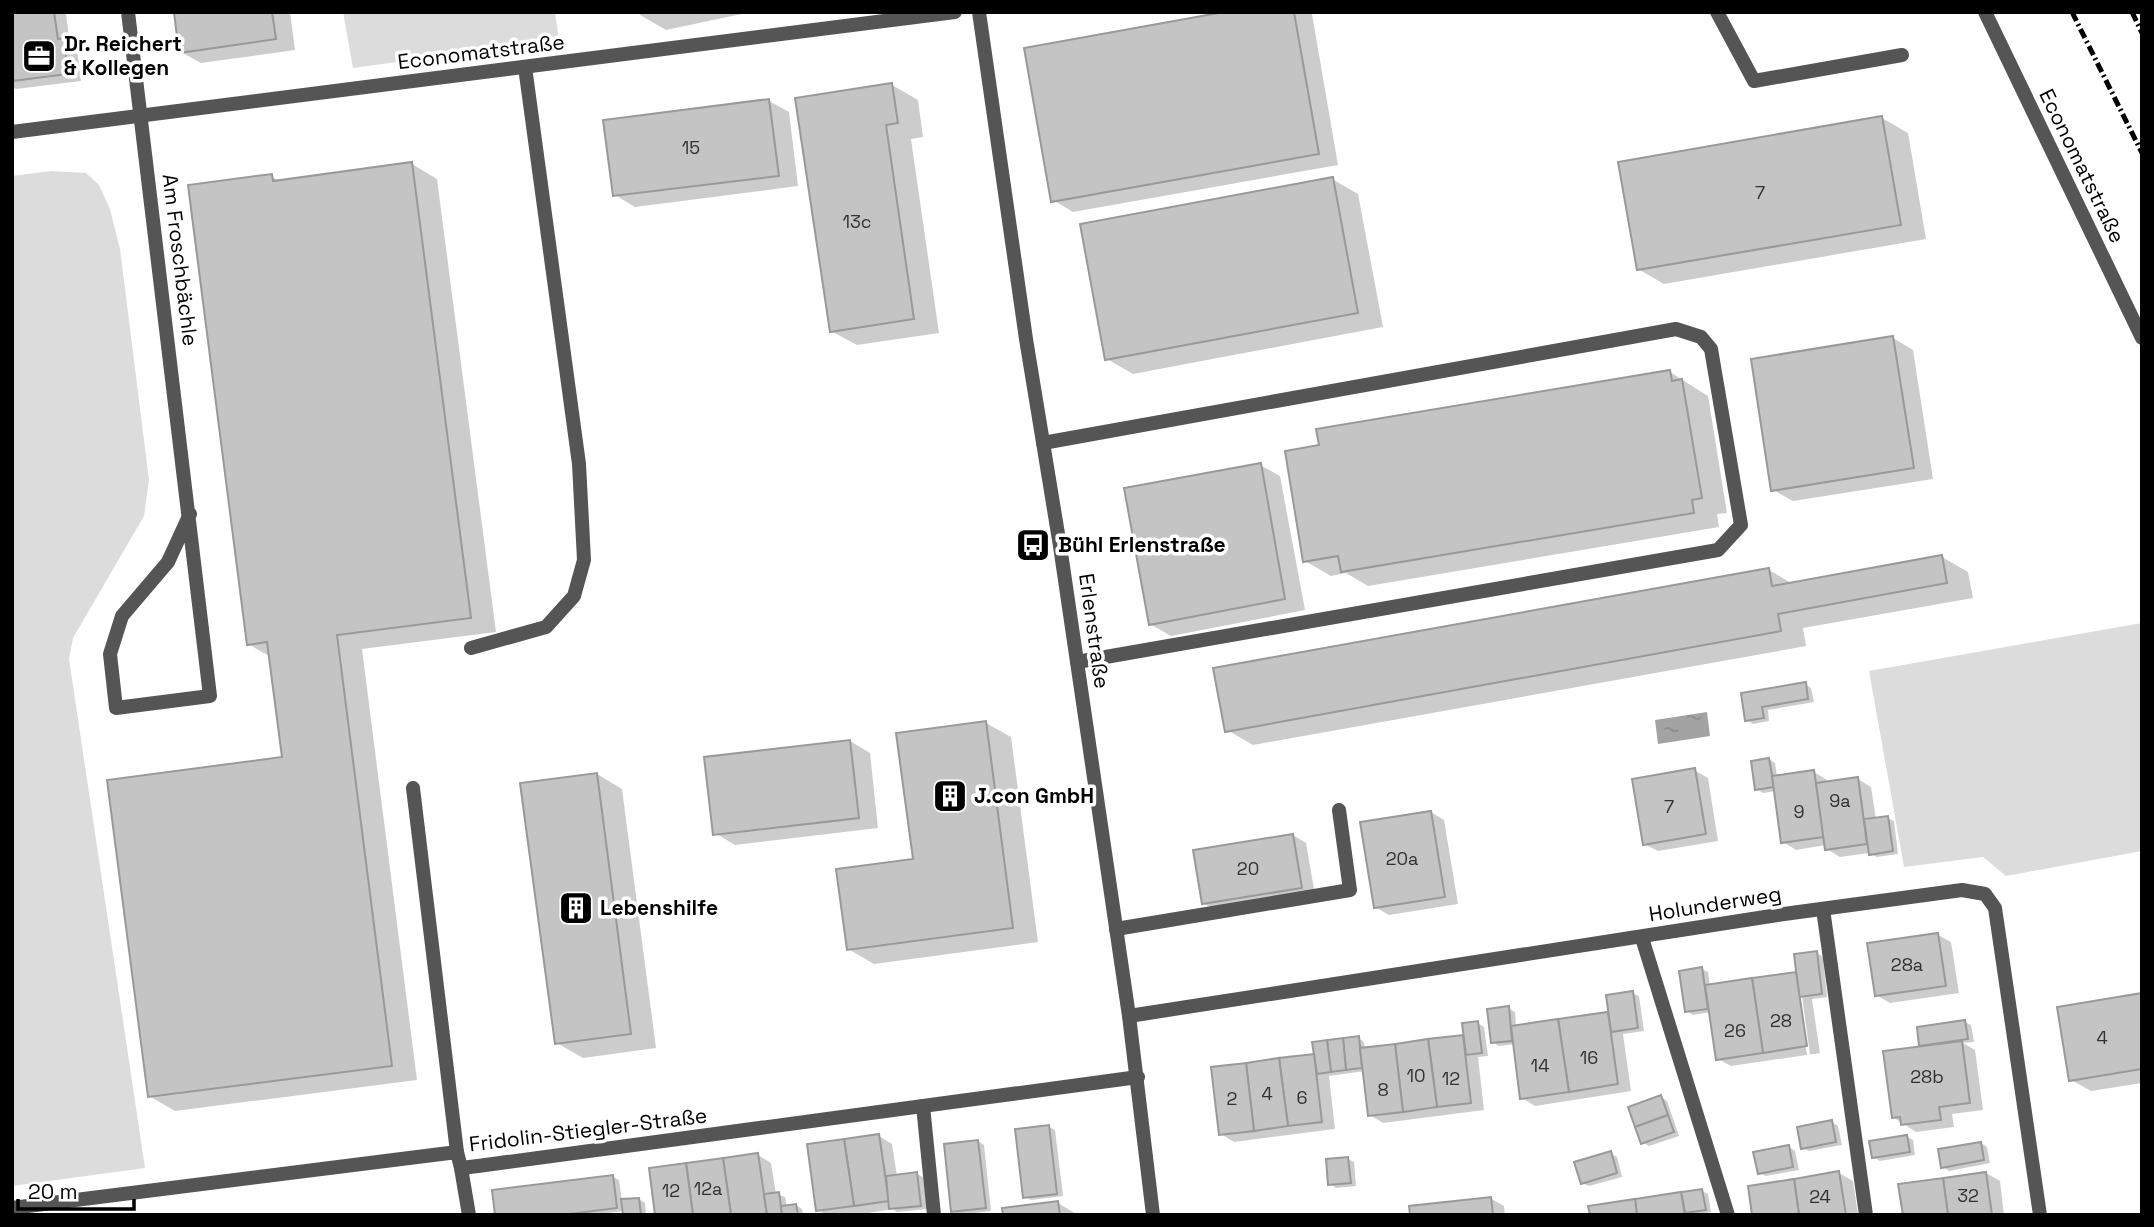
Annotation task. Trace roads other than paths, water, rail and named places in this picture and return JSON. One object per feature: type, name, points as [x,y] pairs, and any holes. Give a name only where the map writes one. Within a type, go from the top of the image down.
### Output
[{"type":"street","name":"Am Froschbächle","points":[[128,12],[190,514],[210,696],[116,708],[110,654],[121,616],[168,562],[190,514]]},
{"type":"street","name":"Economatstraße","points":[[12,132],[955,12]]},
{"type":"street","name":"Erlenstraße","points":[[979,12],[1138,1077],[1153,1215]]},
{"type":"street","points":[[1717,12],[1754,80],[1902,55]]},
{"type":"street","name":"Economatstraße","points":[[1985,12],[2142,338]]},
{"type":"street","points":[[471,648],[546,627],[574,596],[584,560],[579,464],[525,67]]},
{"type":"street","points":[[1043,443],[1676,329],[1701,337],[1711,349],[1741,525],[1718,550],[1077,663]]},
{"type":"street","points":[[413,788],[457,1152]]},
{"type":"street","points":[[1116,929],[1350,890],[1339,810]]},
{"type":"street","name":"Holunderweg","points":[[1129,1016],[1823,909],[1962,890],[1985,894],[1994,908],[2040,1215]]},
{"type":"street","points":[[1823,909],[1866,1215]]},
{"type":"street","points":[[1642,938],[1728,1215]]},
{"type":"street","name":"Fridolin-Stiegler-Straße","points":[[12,1208],[457,1152],[461,1168],[1138,1077]]},
{"type":"street","points":[[923,1106],[934,1215]]},
{"type":"street","points":[[461,1168],[470,1215]]},
{"type":"water","points":[[1707,712],[1710,736],[1658,744],[1655,720]]},
{"type":"railway","points":[[2072,12],[2142,153]]},
{"type":"railway","points":[[2132,12],[2142,33]]},
{"type":"place","name":"Dr. Reichert & Kollegen","points":[[39,56]]},
{"type":"place","name":"Bühl Erlenstraße","points":[[1033,545]]},
{"type":"place","name":"J.con GmbH","points":[[950,796]]},
{"type":"place","name":"Lebenshilfe","points":[[576,908]]}]
